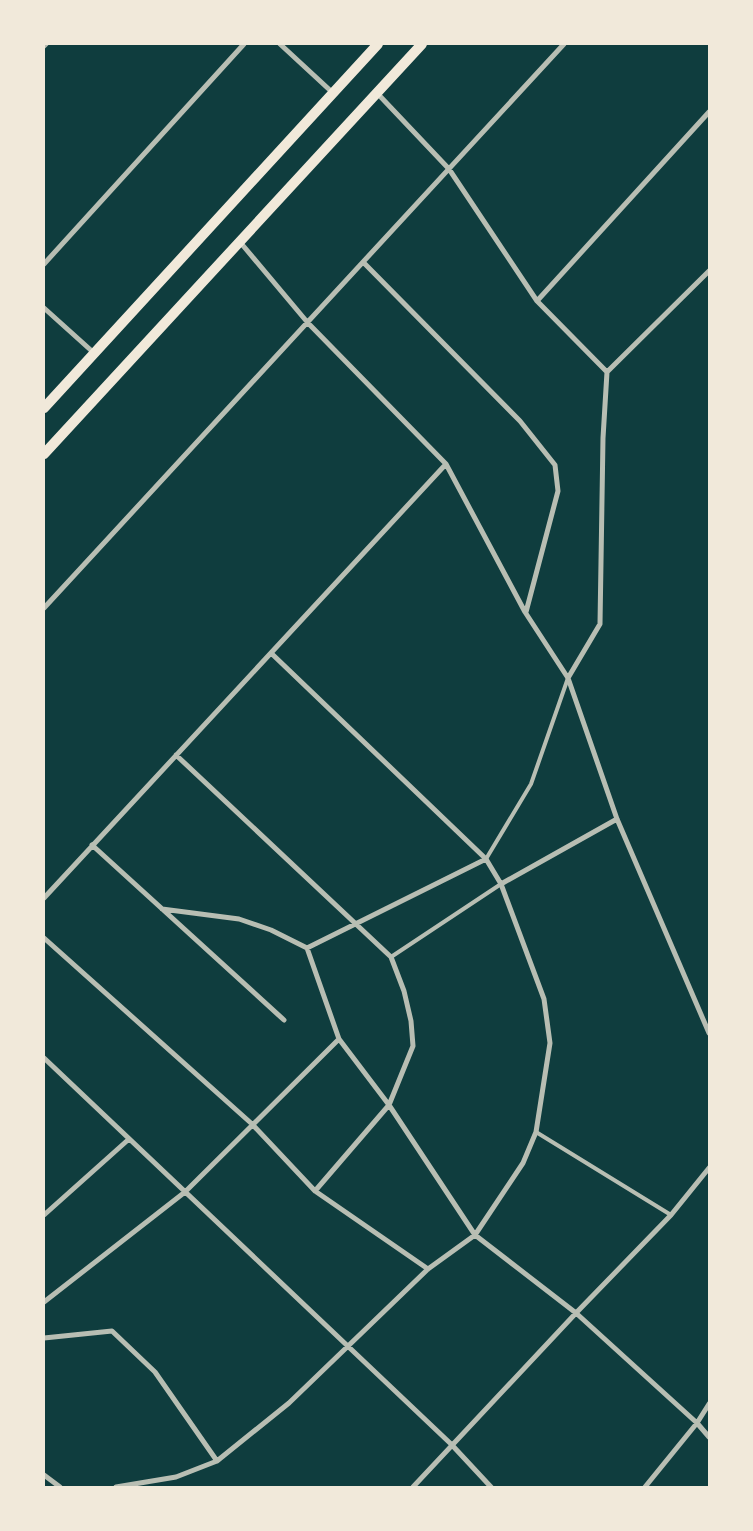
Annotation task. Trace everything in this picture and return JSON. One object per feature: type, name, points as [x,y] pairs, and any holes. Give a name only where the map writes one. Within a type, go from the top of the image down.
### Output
[{"type":"main road","points":[[44,408],[378,44]]},
{"type":"main road","points":[[44,454],[422,44]]},
{"type":"street","points":[[44,264],[244,44]]},
{"type":"street","points":[[280,44],[333,93]]},
{"type":"street","points":[[44,608],[564,44]]},
{"type":"street","points":[[377,93],[449,170],[537,301],[607,372]]},
{"type":"street","points":[[537,301],[709,112]]},
{"type":"street","points":[[240,241],[308,323],[446,464],[525,612],[568,678],[617,819],[709,1032]]},
{"type":"street","points":[[364,262],[520,421],[555,465],[558,491],[525,612]]},
{"type":"street","points":[[568,678],[600,624],[603,438],[607,372],[709,271]]},
{"type":"street","points":[[44,308],[94,353]]},
{"type":"street","points":[[44,898],[446,464]]},
{"type":"street","points":[[116,1487],[176,1477],[217,1461],[288,1403],[349,1347],[428,1269],[475,1235],[523,1163],[536,1132],[550,1043],[544,999],[502,884],[486,859],[271,653]]},
{"type":"street","points":[[176,755],[357,923],[391,958],[404,991],[411,1021],[413,1046],[389,1105],[315,1191]]},
{"type":"street","points":[[502,884],[617,819]]},
{"type":"street","points":[[92,845],[284,1020]]},
{"type":"street","points":[[307,948],[486,859]]},
{"type":"street","points":[[162,909],[239,919],[271,930],[307,948],[339,1039],[389,1105],[475,1235],[576,1312],[697,1423],[709,1437]]},
{"type":"street","points":[[44,938],[252,1124],[315,1191],[428,1269]]},
{"type":"street","points":[[44,1302],[185,1192],[339,1039]]},
{"type":"street","points":[[44,1060],[451,1444],[492,1487]]},
{"type":"street","points":[[44,1215],[129,1139]]},
{"type":"street","points":[[413,1487],[451,1444],[576,1312],[671,1215],[709,1168]]},
{"type":"street","points":[[44,1338],[112,1331],[155,1372],[217,1461]]},
{"type":"street","points":[[645,1487],[697,1423],[709,1404]]},
{"type":"street","points":[[44,1475],[60,1487]]},
{"type":"lane","points":[[486,859],[531,784],[568,678]]},
{"type":"lane","points":[[391,958],[502,884]]},
{"type":"lane","points":[[536,1132],[671,1215]]}]
